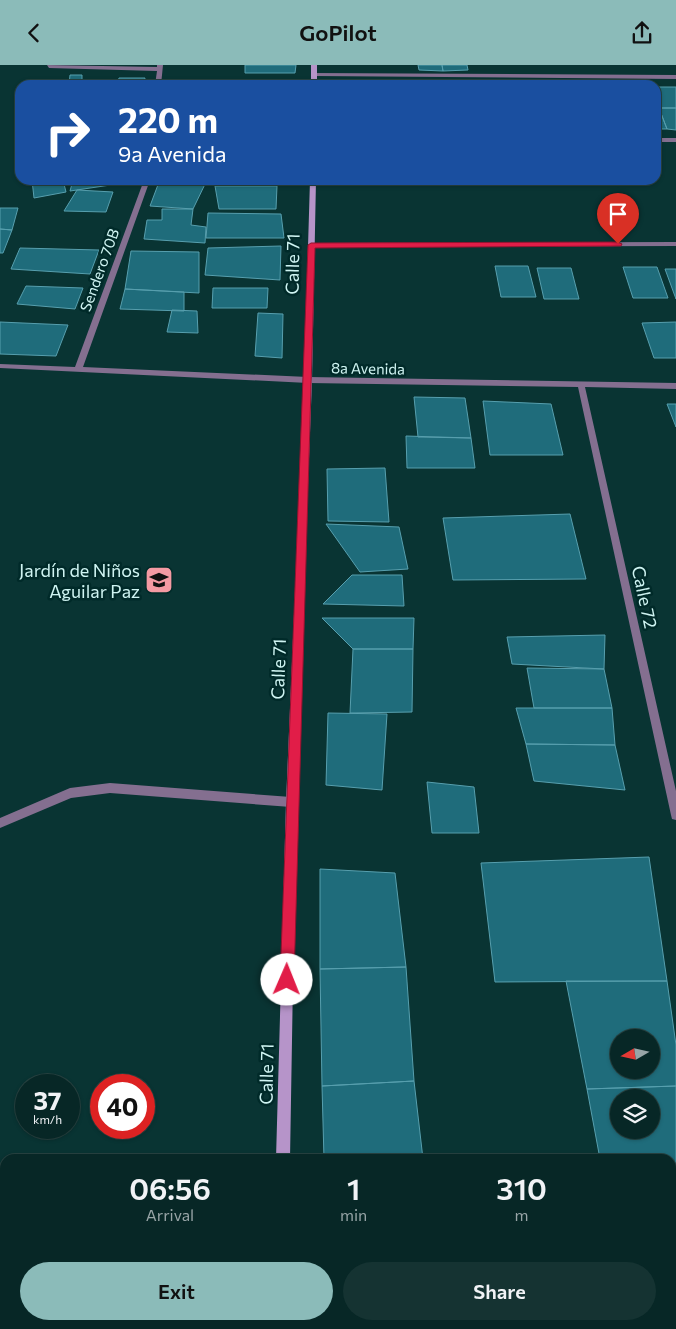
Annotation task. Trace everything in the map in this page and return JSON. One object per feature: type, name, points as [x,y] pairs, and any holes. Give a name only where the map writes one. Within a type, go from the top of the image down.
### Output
[{"type":"street","points":[[314,65],[314,80]]},
{"type":"street","points":[[49,66],[159,67],[158,80]]},
{"type":"street","points":[[314,74],[676,77]]},
{"type":"street","points":[[661,140],[676,140]]},
{"type":"street","name":"Sendero 70B","points":[[78,370],[144,185]]},
{"type":"street","name":"Calle 71","points":[[283,1154],[291,802],[308,381],[313,185]]},
{"type":"street","points":[[311,245],[676,244]]},
{"type":"street","name":"8a Avenida","points":[[0,367],[308,381],[676,386]]},
{"type":"street","name":"Calle 72","points":[[581,385],[676,815]]},
{"type":"street","points":[[0,823],[70,793],[110,788],[291,802]]},
{"type":"building","points":[[245,65],[296,65],[295,73],[245,73]]},
{"type":"building","points":[[418,65],[442,65],[443,71],[419,70]]},
{"type":"building","points":[[442,65],[467,65],[468,70],[443,71]]},
{"type":"building","points":[[70,75],[82,75],[82,80],[70,80]]},
{"type":"building","points":[[119,78],[145,78],[145,80],[118,80]]},
{"type":"building","points":[[661,87],[676,87],[676,108],[661,108]]},
{"type":"building","points":[[661,108],[676,108],[676,130],[667,129]]},
{"type":"building","points":[[661,113],[667,129],[661,129]]},
{"type":"building","points":[[33,185],[64,185],[66,192],[34,198]]},
{"type":"building","points":[[72,185],[110,185],[70,191]]},
{"type":"building","points":[[158,185],[205,185],[193,209],[150,206]]},
{"type":"building","points":[[215,186],[277,186],[276,209],[219,209]]},
{"type":"building","points":[[77,190],[113,192],[106,212],[64,211]]},
{"type":"building","points":[[0,208],[18,208],[12,230],[0,229]]},
{"type":"building","points":[[162,209],[193,209],[191,225],[206,227],[205,243],[144,239],[147,220],[162,220]]},
{"type":"building","points":[[208,213],[281,214],[284,238],[206,238]]},
{"type":"building","points":[[0,229],[12,230],[3,253],[0,253]]},
{"type":"building","points":[[281,246],[280,280],[205,275],[208,248]]},
{"type":"building","points":[[20,248],[99,250],[90,274],[11,269]]},
{"type":"building","points":[[131,251],[199,252],[199,293],[125,289]]},
{"type":"building","points":[[495,266],[528,266],[536,297],[501,297]]},
{"type":"building","points":[[623,267],[657,267],[668,298],[633,298]]},
{"type":"building","points":[[537,268],[571,268],[579,299],[544,299]]},
{"type":"building","points":[[665,269],[676,269],[676,299]]},
{"type":"building","points":[[26,286],[83,288],[75,309],[17,304]]},
{"type":"building","points":[[213,288],[268,288],[267,308],[212,308]]},
{"type":"building","points":[[125,289],[184,292],[184,311],[120,309]]},
{"type":"building","points":[[172,310],[197,311],[198,333],[167,332]]},
{"type":"building","points":[[258,313],[283,314],[282,358],[255,356]]},
{"type":"building","points":[[0,322],[68,325],[56,356],[0,354]]},
{"type":"building","points":[[676,322],[676,358],[654,358],[642,323]]},
{"type":"building","points":[[414,397],[465,398],[471,438],[418,437]]},
{"type":"building","points":[[483,401],[551,404],[563,455],[490,455]]},
{"type":"building","points":[[667,404],[676,404],[676,427]]},
{"type":"building","points":[[406,436],[471,438],[475,468],[407,468]]},
{"type":"building","points":[[385,468],[389,522],[328,521],[327,469]]},
{"type":"building","points":[[570,514],[586,579],[453,580],[443,518]]},
{"type":"building","points":[[326,524],[399,527],[408,569],[360,572]]},
{"type":"building","points":[[352,575],[402,575],[404,606],[323,604]]},
{"type":"building","points":[[322,618],[414,618],[413,649],[353,649]]},
{"type":"building","points":[[605,635],[604,669],[512,664],[507,637]]},
{"type":"building","points":[[353,649],[413,649],[412,712],[350,713]]},
{"type":"building","points":[[527,668],[604,669],[612,708],[534,708]]},
{"type":"building","points":[[516,708],[612,708],[615,745],[526,744]]},
{"type":"building","points":[[328,713],[387,714],[382,790],[326,785]]},
{"type":"building","points":[[526,744],[615,745],[625,790],[534,781]]},
{"type":"building","points":[[427,782],[474,787],[479,833],[432,833]]},
{"type":"building","points":[[649,857],[667,981],[495,982],[481,863]]},
{"type":"building","points":[[320,869],[395,873],[406,967],[320,969]]},
{"type":"building","points":[[406,967],[414,1081],[322,1086],[320,969]]},
{"type":"building","points":[[566,981],[667,981],[676,1045],[676,1086],[587,1089]]},
{"type":"building","points":[[414,1081],[422,1154],[324,1154],[322,1086]]},
{"type":"building","points":[[676,1086],[676,1154],[599,1154],[587,1089]]},
{"type":"place","name":"Jardín de Niños Aguilar Paz","points":[[159,580]]},
{"type":"route","points":[[287,980],[291,802],[308,381],[311,245],[618,244]]}]
